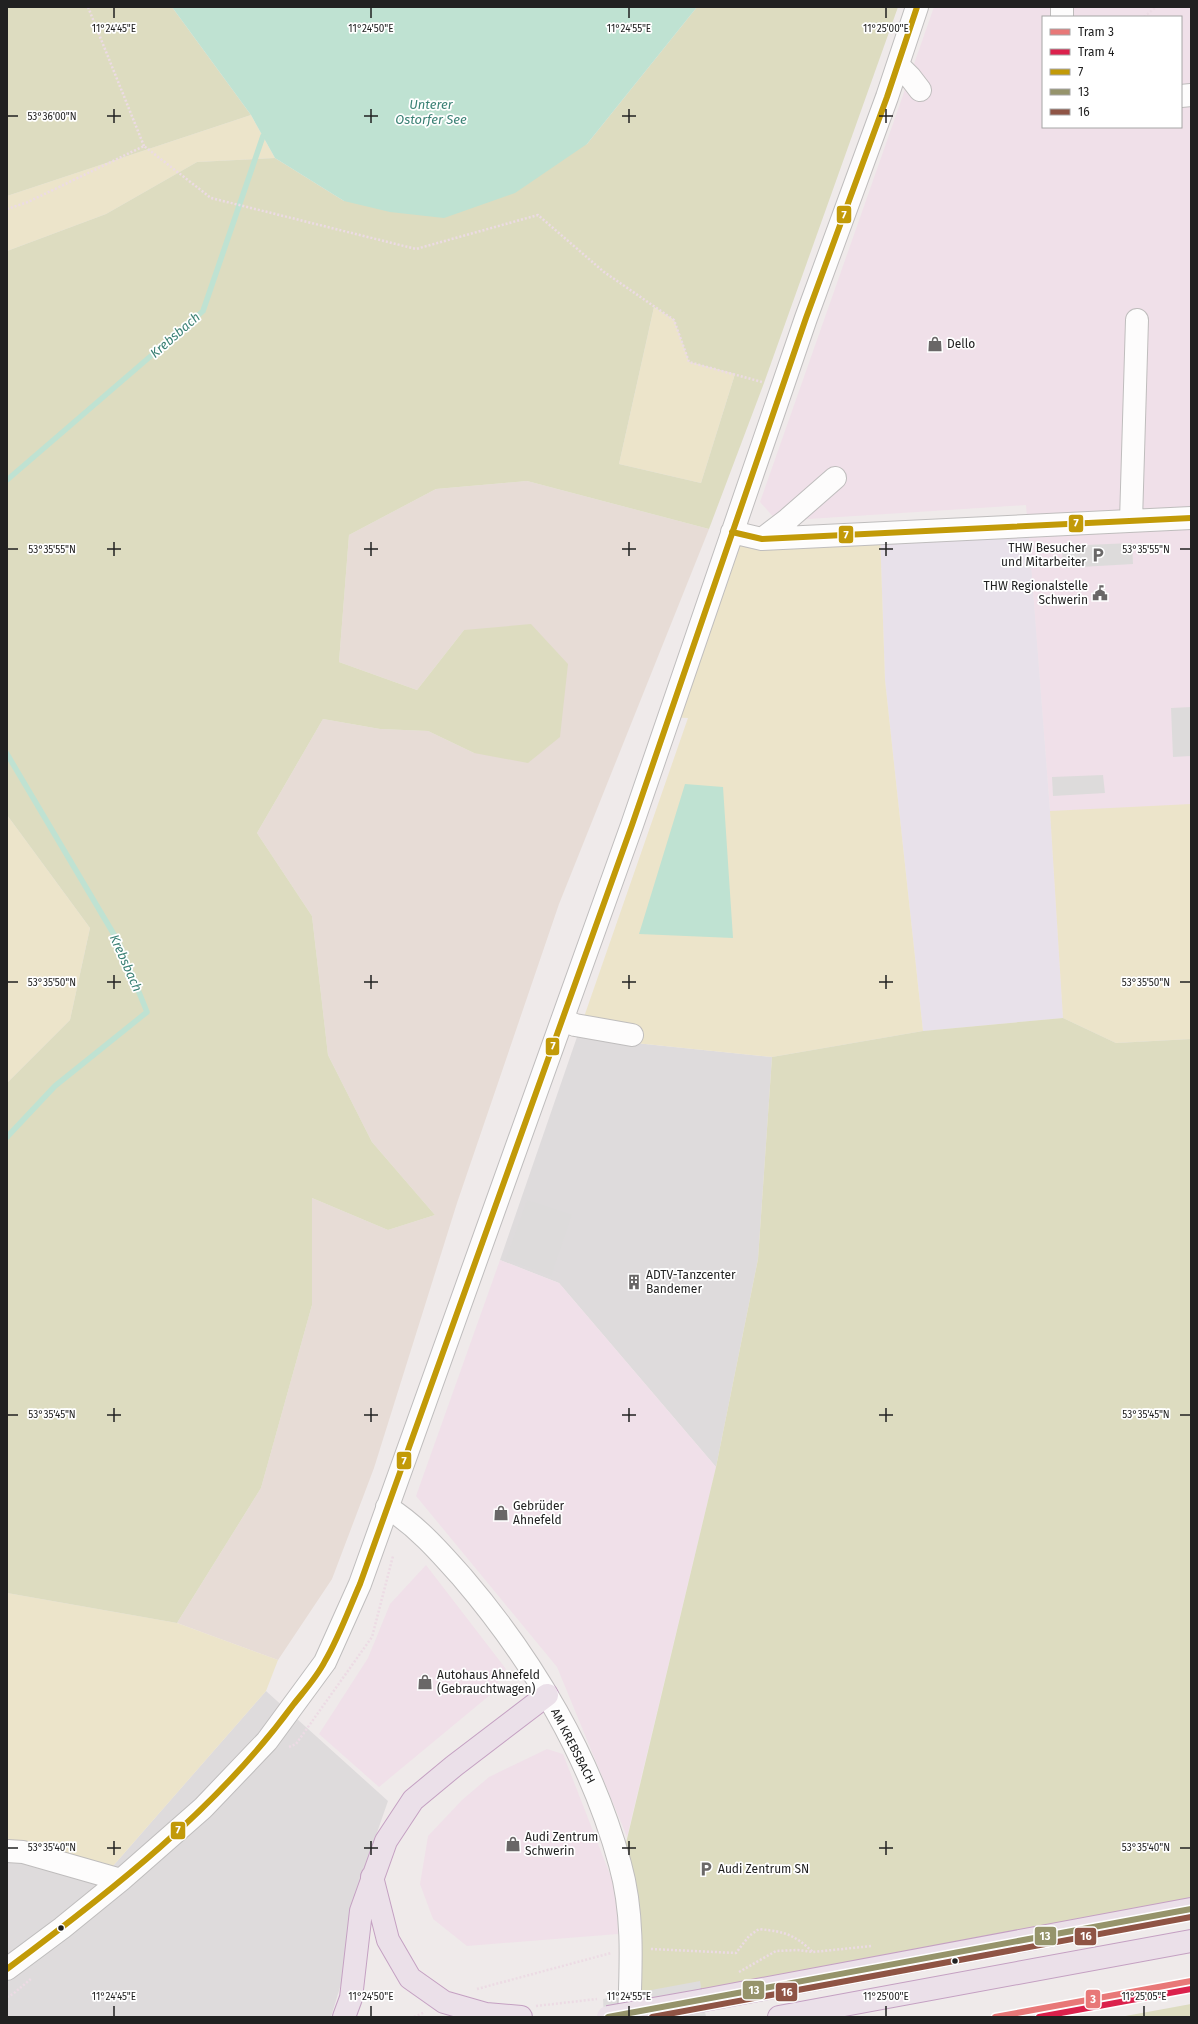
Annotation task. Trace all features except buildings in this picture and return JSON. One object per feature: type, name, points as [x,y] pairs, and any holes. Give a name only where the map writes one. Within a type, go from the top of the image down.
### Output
[{"type":"highway","points":[[344,2017],[351,1998],[361,1911],[386,1841],[413,1800],[454,1766],[548,1695]]},
{"type":"highway","points":[[372,1877],[388,1940],[410,1978],[444,2002],[486,2014],[521,2017]]},
{"type":"highway","points":[[608,2017],[1191,1909]]},
{"type":"highway","points":[[779,2017],[1191,1941]]},
{"type":"street","points":[[7,1969],[62,1928],[121,1880],[203,1808],[267,1741],[325,1662],[360,1584],[563,1020],[704,640],[732,532],[781,389],[918,7]]},
{"type":"street","points":[[898,65],[910,76],[920,90]]},
{"type":"street","points":[[1131,521],[1137,320]]},
{"type":"street","points":[[762,539],[787,520],[835,478]]},
{"type":"street","points":[[732,532],[762,539],[1191,518]]},
{"type":"street","points":[[563,1020],[576,1025],[632,1035]]},
{"type":"street","name":"AM KREBSBACH","points":[[387,1507],[404,1518],[436,1548],[486,1605],[529,1664],[548,1695],[594,1786],[620,1864],[630,1914],[632,1948],[629,2017]]},
{"type":"street","points":[[7,1851],[23,1852],[121,1880]]},
{"type":"path","points":[[88,7],[144,146],[211,198],[416,249],[538,215],[604,272],[674,320],[689,362],[735,374],[781,389]]},
{"type":"path","points":[[1145,16],[1156,7]]},
{"type":"path","points":[[7,209],[28,202],[144,146]]},
{"type":"path","points":[[475,1990],[632,1948],[736,1953],[749,1936],[759,1929],[784,1932],[800,1940],[813,1952]]},
{"type":"path","points":[[414,2017],[444,2002]]},
{"type":"shaded area","points":[[7,7],[172,7],[251,115],[7,196]]},
{"type":"shaded area","points":[[697,7],[898,7],[764,383],[709,529],[527,481],[436,489],[349,535],[339,662],[417,690],[464,630],[531,624],[568,664],[560,737],[528,763],[474,753],[428,731],[380,729],[323,719],[257,833],[312,916],[328,1055],[372,1142],[435,1215],[388,1230],[312,1198],[312,1305],[261,1488],[177,1623],[7,1593],[7,1083],[70,1020],[90,928],[7,815],[7,251],[106,214],[197,162],[275,158],[344,201],[587,144]],"holes":[[[654,307],[674,320],[689,362],[735,374],[701,483],[619,464]]]},
{"type":"shaded area","points":[[934,7],[1191,7],[1191,1039],[1063,1018],[1050,811],[1026,505],[777,521],[760,502]]},
{"type":"shaded area","points":[[251,115],[275,158],[197,162],[106,214],[7,251],[7,196]]},
{"type":"shaded area","points":[[654,307],[674,320],[689,362],[735,374],[701,483],[619,464]]},
{"type":"shaded area","points":[[527,481],[709,529],[559,904],[457,1203],[374,1468],[332,1579],[278,1660],[177,1623],[261,1488],[312,1305],[312,1198],[388,1230],[435,1215],[372,1142],[328,1055],[312,916],[257,833],[323,719],[380,729],[428,731],[474,753],[464,630],[417,690],[339,662],[349,535],[436,489]]},
{"type":"shaded area","points":[[1028,526],[1050,811],[1063,1018],[923,1031],[885,680],[880,532]]},
{"type":"shaded area","points":[[732,532],[880,532],[885,680],[923,1031],[772,1057],[577,1037],[688,718],[669,717]]},
{"type":"shaded area","name":"THW Besucher und Mitarbeiter","points":[[1132,543],[1133,564],[1063,568],[1062,546]]},
{"type":"shaded area","points":[[1191,707],[1191,756],[1173,757],[1171,708]]},
{"type":"shaded area","points":[[1103,775],[1105,793],[1053,796],[1052,777]]},
{"type":"shaded area","points":[[1191,804],[1191,1039],[1116,1043],[1063,1018],[1050,811]]},
{"type":"shaded area","points":[[7,815],[90,928],[70,1020],[7,1083]]},
{"type":"shaded area","points":[[1063,1018],[1116,1043],[1191,1039],[1191,1909],[635,2012],[621,1864],[716,1467],[758,1259],[772,1057],[923,1031]]},
{"type":"shaded area","points":[[577,1037],[772,1057],[758,1259],[716,1467],[559,1283],[500,1260]]},
{"type":"shaded area","points":[[527,1200],[572,1215],[551,1276],[506,1259]]},
{"type":"shaded area","points":[[500,1260],[559,1283],[716,1467],[627,1837],[557,1667],[416,1496]]},
{"type":"shaded area","name":"Autohaus Ahnefeld (Gebrauchtwagen)","points":[[426,1565],[506,1669],[490,1695],[379,1787],[319,1734],[368,1658],[390,1604]]},
{"type":"shaded area","points":[[7,1593],[177,1623],[278,1660],[266,1691],[113,1866],[7,1851]]},
{"type":"shaded area","points":[[266,1691],[388,1801],[357,1890],[348,1961],[331,2017],[7,2017],[7,1851],[113,1866]]},
{"type":"shaded area","name":"Audi Zentrum Schwerin","points":[[547,1749],[563,1754],[616,1890],[618,1934],[467,1946],[433,1919],[420,1884],[428,1836],[462,1800],[489,1777]]},
{"type":"shaded area","points":[[1191,2004],[1191,2017],[1120,2017]]},
{"type":"water","name":"Unterer Ostorfer See","points":[[172,7],[697,7],[587,144],[515,193],[444,218],[390,212],[344,201],[275,158],[251,115]]},
{"type":"water","points":[[685,784],[723,787],[733,938],[639,934]]},
{"type":"pier","points":[[700,1981],[706,2017],[604,2017],[603,1999]]},
{"type":"waterway","name":"Krebsbach","points":[[7,480],[203,311],[263,136]]},
{"type":"waterway","name":"Krebsbach","points":[[7,754],[119,943],[147,1012],[55,1086],[7,1137]]},
{"type":"tram line","name":"3","points":[[995,2017],[1191,1981]]},
{"type":"tram line","name":"4","points":[[1039,2017],[1191,1989]]},
{"type":"transit line","name":"7","points":[[7,1969],[84,1910],[160,1848],[230,1780],[263,1743],[314,1678],[322,1667],[339,1633],[360,1584],[632,825],[806,318],[887,97],[917,7]]},
{"type":"transit line","name":"7","points":[[732,532],[762,539],[1191,518]]},
{"type":"transit line","name":"13","points":[[608,2017],[1191,1909]]},
{"type":"transit line","name":"16","points":[[652,2017],[1191,1917]]},
{"type":"place","name":"Dello","points":[[935,344]]},
{"type":"place","name":"THW Besucher und Mitarbeiter","points":[[1098,555]]},
{"type":"place","name":"THW Regionalstelle Schwerin","points":[[1100,593]]},
{"type":"place","name":"ADTV-Tanzcenter Bandemer","points":[[634,1282]]},
{"type":"place","name":"Gebrüder Ahnefeld","points":[[501,1513]]},
{"type":"place","name":"Autohaus Ahnefeld (Gebrauchtwagen)","points":[[425,1682]]},
{"type":"place","name":"Audi Zentrum Schwerin","points":[[513,1844]]},
{"type":"place","name":"Audi Zentrum SN","points":[[706,1869]]}]
